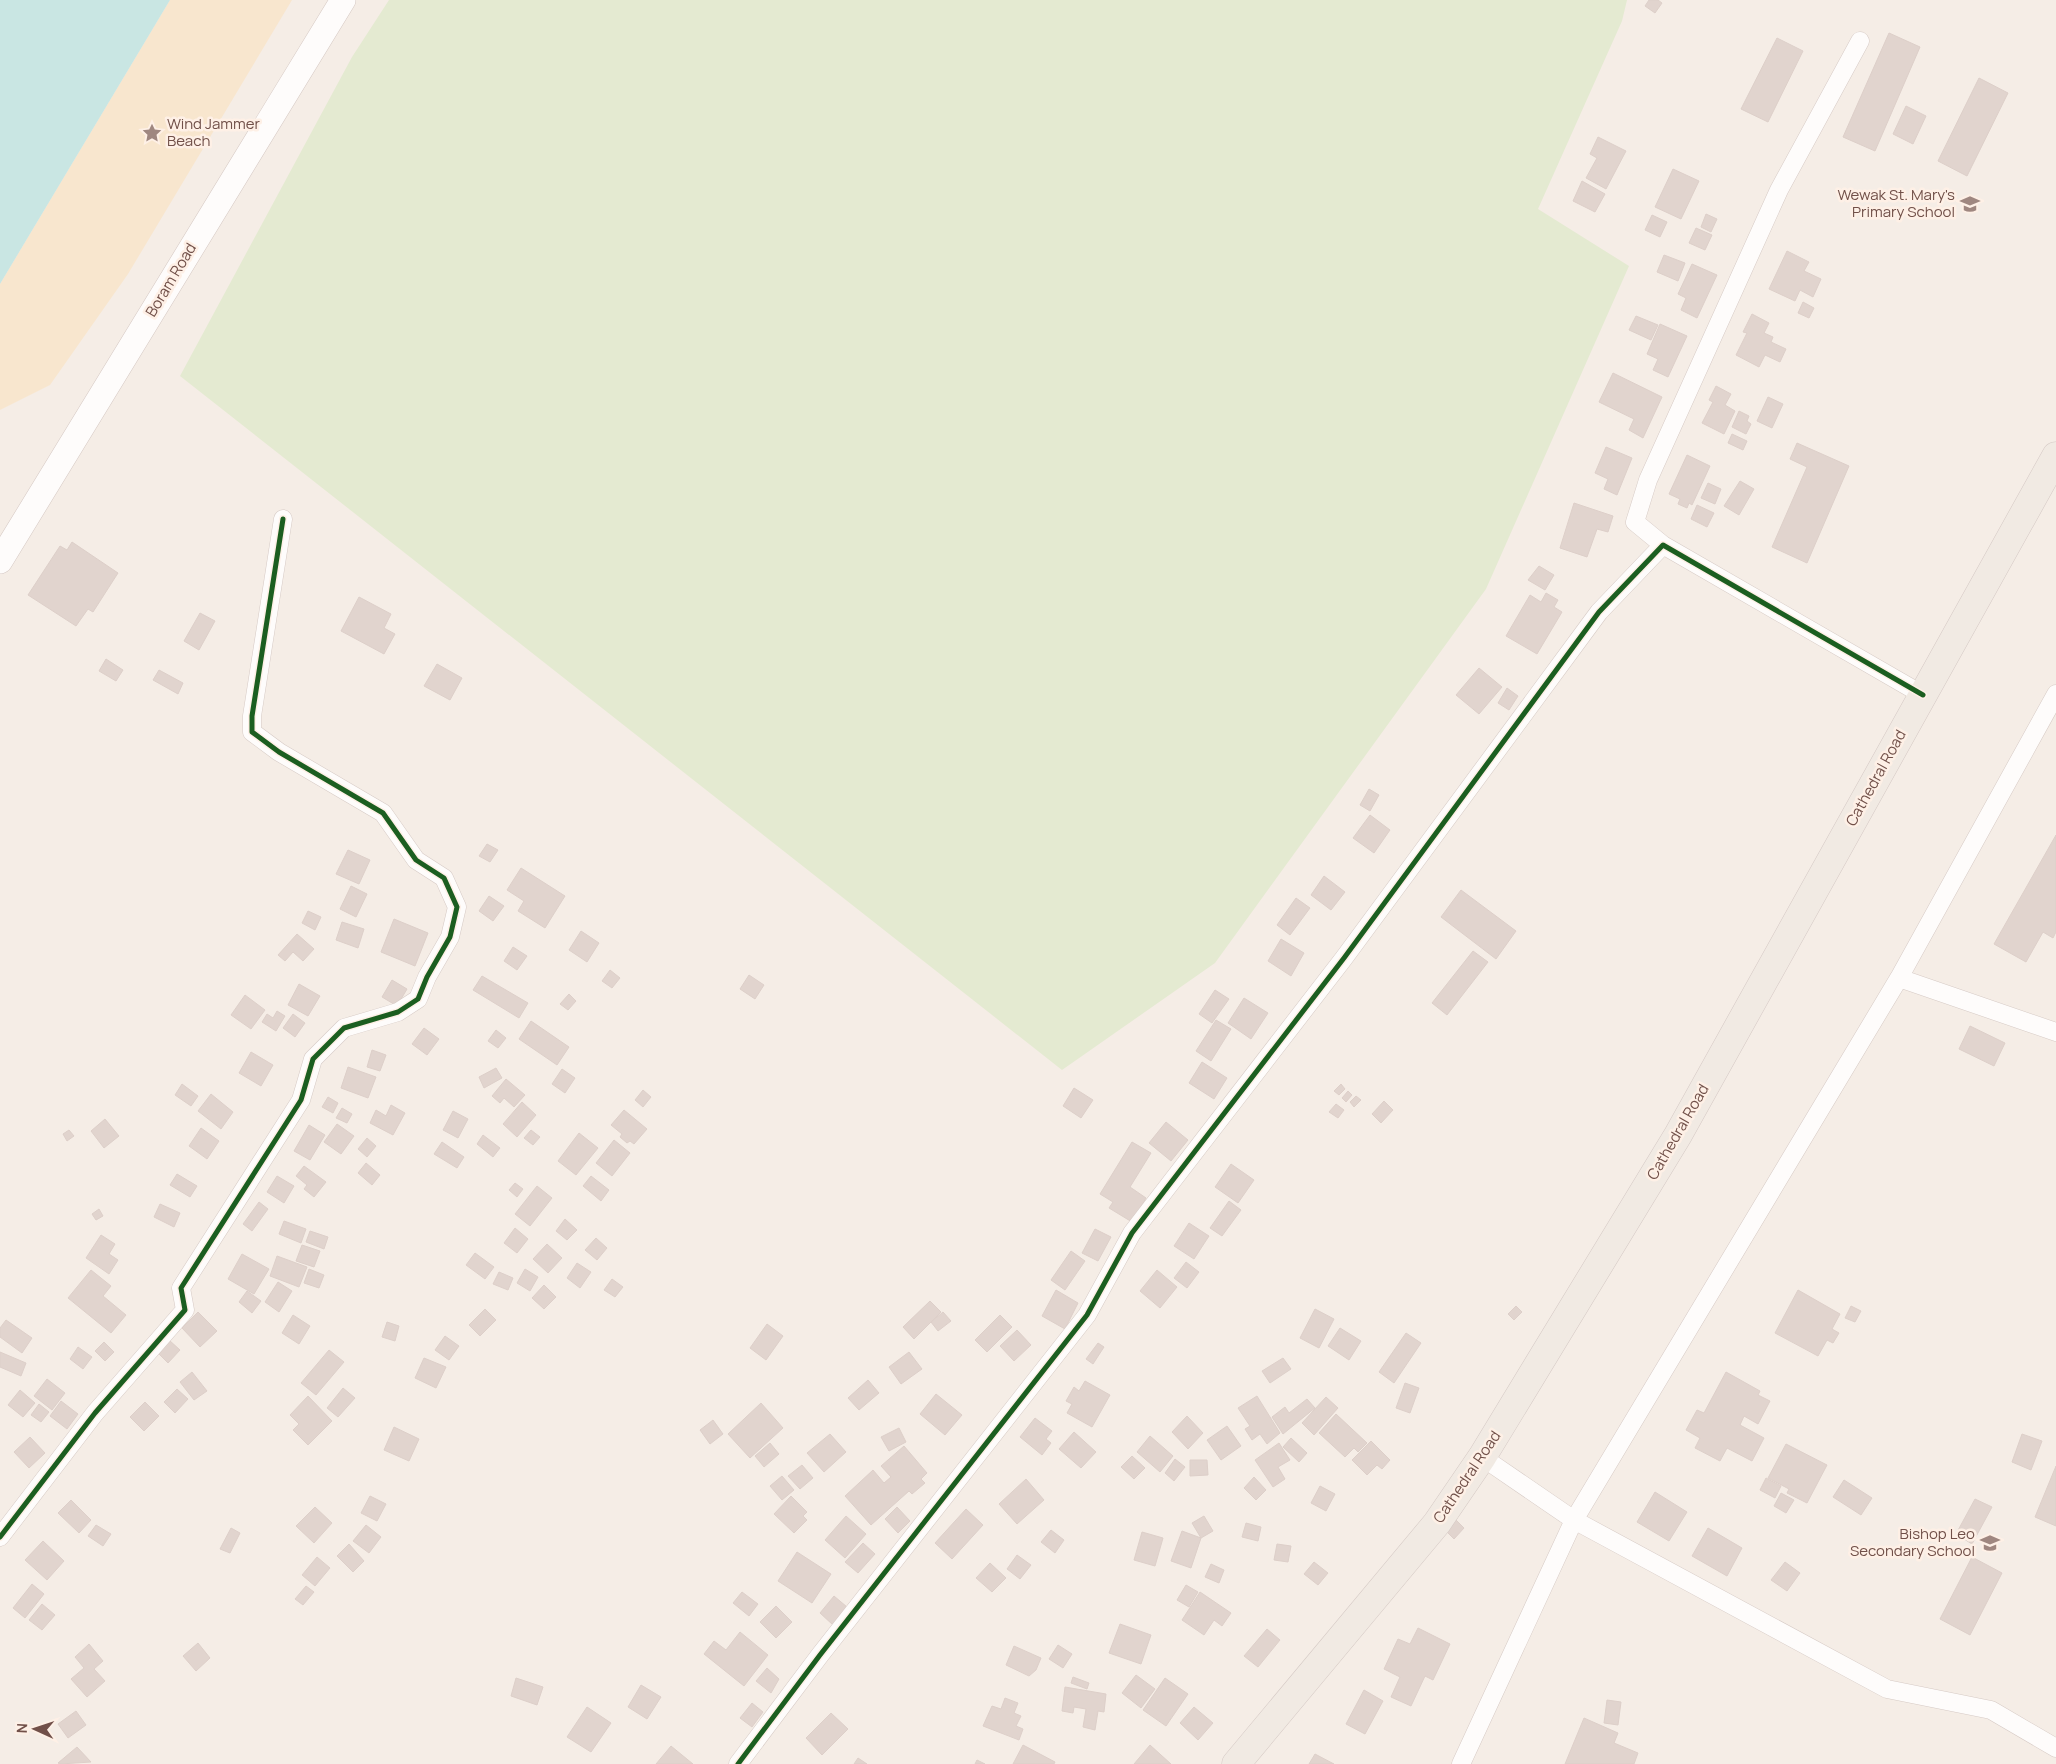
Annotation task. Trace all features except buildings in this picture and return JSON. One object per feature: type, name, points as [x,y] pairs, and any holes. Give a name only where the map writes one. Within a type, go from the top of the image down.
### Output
[{"type":"main road","name":"Cathedral Road","points":[[1236,1764],[1437,1522],[1482,1457],[1678,1134],[2056,456]]},
{"type":"street","name":"Boram Road","points":[[0,561],[343,0]]},
{"type":"street","points":[[1860,41],[1779,190],[1648,480],[1635,522],[1663,545],[1923,695]]},
{"type":"street","points":[[0,1537],[95,1413],[186,1310],[181,1288],[302,1100],[313,1059],[344,1028],[398,1012],[418,999],[426,977],[450,936],[457,907],[444,878],[416,860],[383,813],[279,752],[252,732],[252,716],[283,519]]},
{"type":"street","points":[[738,1764],[820,1655],[1087,1315],[1132,1233],[1344,958],[1599,612],[1663,545]]},
{"type":"street","points":[[1461,1764],[1574,1520],[1899,978],[2056,694]]},
{"type":"street","points":[[1899,978],[2056,1032]]},
{"type":"street","points":[[1482,1457],[1574,1520],[1887,1688],[1991,1710],[2056,1748]]},
{"type":"green space","points":[[389,0],[1627,0],[1622,21],[1538,209],[1629,266],[1486,589],[1215,963],[1062,1070],[180,376],[352,57]]},
{"type":"sand","name":"Wind Jammer Beach","points":[[170,0],[292,0],[128,274],[50,385],[0,410],[0,284]]},
{"type":"water","points":[[0,0],[170,0],[0,284]]},
{"type":"cycle path","points":[[0,1537],[95,1413],[185,1310],[181,1288],[301,1100],[313,1059],[344,1028],[398,1012],[418,999],[427,977],[450,937],[457,907],[444,878],[416,860],[383,813],[279,752],[252,732],[252,716],[283,519]]},
{"type":"cycle path","points":[[738,1764],[820,1655],[1087,1315],[1132,1233],[1344,958],[1599,612],[1663,545],[1923,695]]},
{"type":"place","name":"Wind Jammer Beach","points":[[152,133]]},
{"type":"place","name":"Wewak St. Mary's Primary School","points":[[1970,204]]},
{"type":"place","name":"Bishop Leo Secondary School","points":[[1990,1543]]}]
